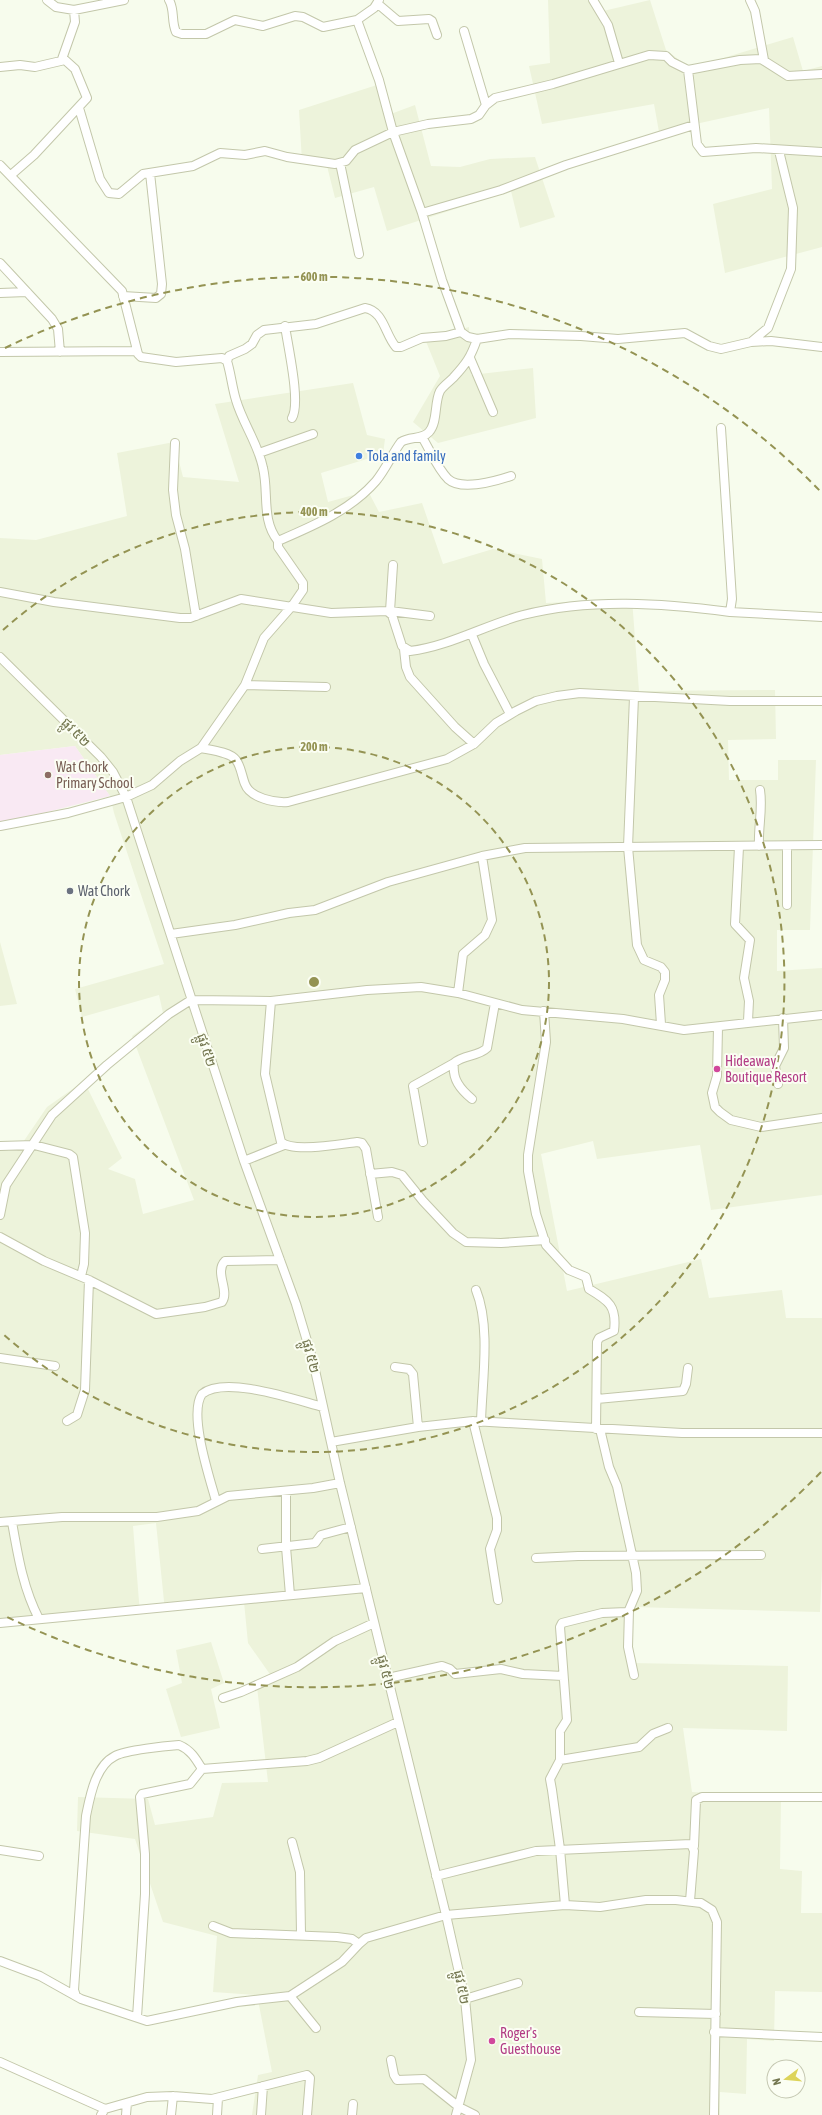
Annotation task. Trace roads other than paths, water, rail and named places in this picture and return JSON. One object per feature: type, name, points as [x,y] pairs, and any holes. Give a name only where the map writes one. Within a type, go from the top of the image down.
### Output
[{"type":"street","points":[[47,0],[56,7],[74,10],[124,0]]},
{"type":"street","points":[[169,0],[172,5],[174,27],[176,32],[182,34],[198,35],[212,32],[235,20],[263,26],[290,17],[303,17],[323,27],[357,20],[378,2],[398,21],[429,18],[432,20],[437,35]]},
{"type":"street","points":[[593,0],[608,25],[619,63]]},
{"type":"street","points":[[750,0],[755,11],[764,60]]},
{"type":"street","points":[[62,59],[75,22],[74,10]]},
{"type":"street","points":[[357,20],[379,80],[393,132],[422,213],[442,280],[461,332],[468,337],[477,339],[510,334],[581,336],[618,339],[686,333],[709,346],[721,349],[750,342],[771,341],[822,347]]},
{"type":"street","points":[[464,31],[486,105]]},
{"type":"street","points":[[78,108],[100,179],[109,193],[119,194],[142,175],[193,166],[220,153],[245,155],[265,151],[287,157],[323,163],[340,163],[346,161],[355,150],[393,132],[428,124],[471,119],[479,115],[486,105],[495,98],[552,84],[648,55],[658,54],[666,56],[672,62],[688,70],[740,60],[764,60],[788,76],[822,74]]},
{"type":"street","points":[[0,67],[20,65],[36,67],[62,59],[73,66],[87,98],[34,155],[11,175]]},
{"type":"street","points":[[688,70],[697,144],[703,152],[756,148],[779,151],[822,152]]},
{"type":"street","points":[[422,213],[501,190],[566,165],[694,125]]},
{"type":"street","points":[[750,342],[768,328],[791,269],[793,208],[779,151]]},
{"type":"street","points":[[340,163],[359,254]]},
{"type":"street","points":[[0,165],[122,291],[136,351],[141,357],[170,361],[222,358],[227,362],[236,400],[255,440],[259,453],[265,477],[268,519],[273,534],[278,541],[278,547],[304,586],[292,606],[264,638],[245,685],[201,748],[180,761],[152,785],[126,797],[68,813],[0,826]]},
{"type":"street","points":[[123,296],[156,298],[161,294],[162,284],[150,173]]},
{"type":"street","points":[[0,263],[48,313],[56,324],[60,352]]},
{"type":"street","points":[[0,293],[27,292]]},
{"type":"street","points":[[227,362],[230,356],[245,350],[252,344],[257,335],[264,330],[285,326],[316,324],[365,308],[371,309],[379,316],[396,347],[401,347],[422,338],[446,336],[461,332]]},
{"type":"street","points":[[285,326],[296,389],[295,411],[292,418]]},
{"type":"street","points":[[278,541],[328,518],[352,502],[376,481],[401,442],[406,438],[422,437],[431,431],[434,421],[435,403],[441,390],[470,358],[477,339]]},
{"type":"street","points":[[0,352],[136,351]]},
{"type":"street","points":[[470,358],[493,412]]},
{"type":"street","points":[[721,428],[732,599],[730,612]]},
{"type":"street","points":[[259,453],[313,434]]},
{"type":"street","points":[[422,437],[445,476],[456,483],[487,483],[511,476]]},
{"type":"street","points":[[175,444],[173,490],[176,515],[185,549],[196,616]]},
{"type":"street","points":[[393,565],[390,611],[404,649],[406,667],[410,677],[455,727],[474,744]]},
{"type":"street","points":[[0,592],[162,616],[185,618],[196,616],[241,599],[331,613],[390,611],[430,616]]},
{"type":"street","points":[[404,649],[413,651],[472,635],[522,616],[578,605],[661,605],[730,612],[822,617]]},
{"type":"street","points":[[472,635],[484,664],[510,714]]},
{"type":"street","name":"ផ្លូវ ៥២","points":[[0,657],[101,757],[113,772],[126,797],[244,1161],[301,1318],[465,1999],[471,2060],[458,2111]]},
{"type":"street","points":[[245,685],[326,687]]},
{"type":"street","points":[[201,748],[233,757],[236,760],[245,786],[252,793],[284,803],[409,771],[447,759],[474,744],[496,723],[510,714],[536,701],[557,696],[595,693],[634,697],[730,701],[822,701]]},
{"type":"street","points":[[634,697],[634,743],[628,847],[637,945],[644,960],[662,967],[665,972],[665,980],[659,995],[661,1024]]},
{"type":"street","points":[[759,846],[758,832],[762,804],[760,790]]},
{"type":"street","points":[[171,934],[235,925],[289,913],[314,910],[388,882],[482,856],[525,848],[787,847],[822,845]]},
{"type":"street","points":[[739,847],[735,924],[736,927],[750,940],[744,978],[748,1001],[748,1021]]},
{"type":"street","points":[[787,847],[787,905]]},
{"type":"street","points":[[458,993],[463,954],[485,935],[492,920],[482,856]]},
{"type":"street","points":[[0,1215],[6,1185],[20,1162],[34,1145],[52,1115],[94,1076],[163,1019],[191,1000],[271,1001],[367,990],[421,987],[458,993],[522,1010],[544,1011],[661,1024],[667,1028],[684,1030],[718,1027],[748,1021],[822,1015]]},
{"type":"street","points":[[271,1001],[265,1074],[278,1125],[279,1137],[284,1145]]},
{"type":"street","points":[[423,1142],[413,1086],[464,1057],[483,1052],[487,1048],[495,1003]]},
{"type":"street","points":[[544,1011],[546,1042],[528,1163],[536,1214],[550,1250],[569,1270],[586,1276],[589,1289],[608,1300],[613,1310],[614,1331],[599,1338],[597,1342],[598,1429],[609,1466],[617,1486],[636,1573],[637,1590],[629,1610],[628,1649],[634,1675]]},
{"type":"street","points":[[778,1084],[775,1066],[784,1048],[783,1018]]},
{"type":"street","points":[[718,1027],[717,1076],[712,1093],[715,1107],[720,1112],[731,1120],[761,1127],[822,1118]]},
{"type":"street","points":[[454,1063],[454,1079],[458,1086],[472,1099]]},
{"type":"street","points":[[244,1161],[284,1145],[327,1146],[357,1142],[365,1146],[378,1217]]},
{"type":"street","points":[[0,1146],[34,1145],[69,1154],[73,1157],[85,1233],[84,1264],[81,1276]]},
{"type":"street","points":[[370,1174],[392,1172],[402,1175],[448,1228],[466,1242],[501,1244],[545,1240]]},
{"type":"street","points":[[0,1237],[44,1261],[81,1276],[151,1312],[163,1314],[206,1307],[222,1302],[224,1296],[221,1270],[225,1261],[280,1260]]},
{"type":"street","points":[[67,1421],[77,1416],[85,1390],[89,1280]]},
{"type":"street","points":[[476,1290],[481,1305],[485,1356],[477,1422],[496,1518],[497,1530],[490,1549],[498,1600]]},
{"type":"street","points":[[0,1358],[55,1366]]},
{"type":"street","points":[[395,1367],[409,1369],[413,1374],[415,1380],[418,1427]]},
{"type":"street","points":[[597,1399],[683,1391],[686,1384],[688,1368]]},
{"type":"street","points":[[216,1501],[199,1437],[199,1403],[202,1394],[210,1389],[246,1387],[323,1407]]},
{"type":"street","points":[[331,1442],[418,1427],[477,1422],[682,1433],[822,1433]]},
{"type":"street","points":[[0,1522],[62,1517],[157,1517],[198,1511],[228,1496],[286,1491],[340,1483]]},
{"type":"street","points":[[286,1491],[286,1547],[290,1595]]},
{"type":"street","points":[[12,1522],[28,1598],[39,1619]]},
{"type":"street","points":[[262,1549],[315,1543],[321,1535],[351,1527]]},
{"type":"street","points":[[536,1558],[762,1555]]},
{"type":"street","points":[[0,1623],[366,1588]]},
{"type":"street","points":[[565,1905],[560,1849],[550,1782],[551,1775],[560,1760],[560,1731],[567,1720],[560,1627],[562,1623],[602,1613],[624,1613],[629,1610]]},
{"type":"street","points":[[223,1698],[241,1692],[297,1667],[335,1641],[374,1623]]},
{"type":"street","points":[[388,1678],[442,1666],[450,1669],[455,1674],[500,1669],[522,1674],[563,1676]]},
{"type":"street","points":[[137,2017],[145,1894],[145,1854],[140,1797],[142,1794],[190,1784],[202,1770],[307,1761],[319,1758],[398,1722]]},
{"type":"street","points":[[560,1760],[639,1747],[653,1734],[668,1728]]},
{"type":"street","points":[[76,1996],[74,1990],[86,1816],[92,1789],[101,1772],[107,1763],[115,1756],[179,1744],[187,1748],[202,1770]]},
{"type":"street","points":[[690,1901],[696,1800],[702,1797],[822,1796]]},
{"type":"street","points":[[292,1842],[300,1872],[301,1934]]},
{"type":"street","points":[[436,1876],[536,1851],[691,1844],[694,1846]]},
{"type":"street","points":[[0,1850],[39,1856]]},
{"type":"street","points":[[0,1961],[40,1976],[81,1999],[147,2021],[236,2002],[290,1996],[342,1962],[366,1938],[446,1915],[565,1905],[600,1906],[646,1900],[690,1901],[706,1906],[716,1916],[714,2115]]},
{"type":"street","points":[[213,1926],[231,1933],[301,1934],[337,1937],[352,1939],[359,1944]]},
{"type":"street","points":[[465,1999],[518,1983]]},
{"type":"street","points":[[290,1996],[316,2028]]},
{"type":"street","points":[[639,2012],[716,2014]]},
{"type":"street","points":[[714,2032],[822,2037]]},
{"type":"street","points":[[391,2060],[394,2075],[397,2080],[424,2079],[458,2111],[475,2115]]},
{"type":"street","points":[[0,2062],[103,2112],[147,2097],[173,2096],[212,2099],[309,2075],[307,2115]]},
{"type":"street","points":[[261,2115],[264,2086]]},
{"type":"street","points":[[171,2115],[173,2096]]},
{"type":"street","points":[[217,2115],[218,2098]]},
{"type":"street","points":[[126,2115],[127,2103]]},
{"type":"street","points":[[352,2115],[353,2104]]},
{"type":"place","name":"Tola and family","points":[[359,456]]},
{"type":"place","name":"Wat Chork Primary School","points":[[48,775]]},
{"type":"place","name":"Wat Chork","points":[[70,891]]},
{"type":"place","name":"Hideaway Boutique Resort","points":[[717,1069]]},
{"type":"place","name":"Roger's Guesthouse","points":[[492,2041]]}]
